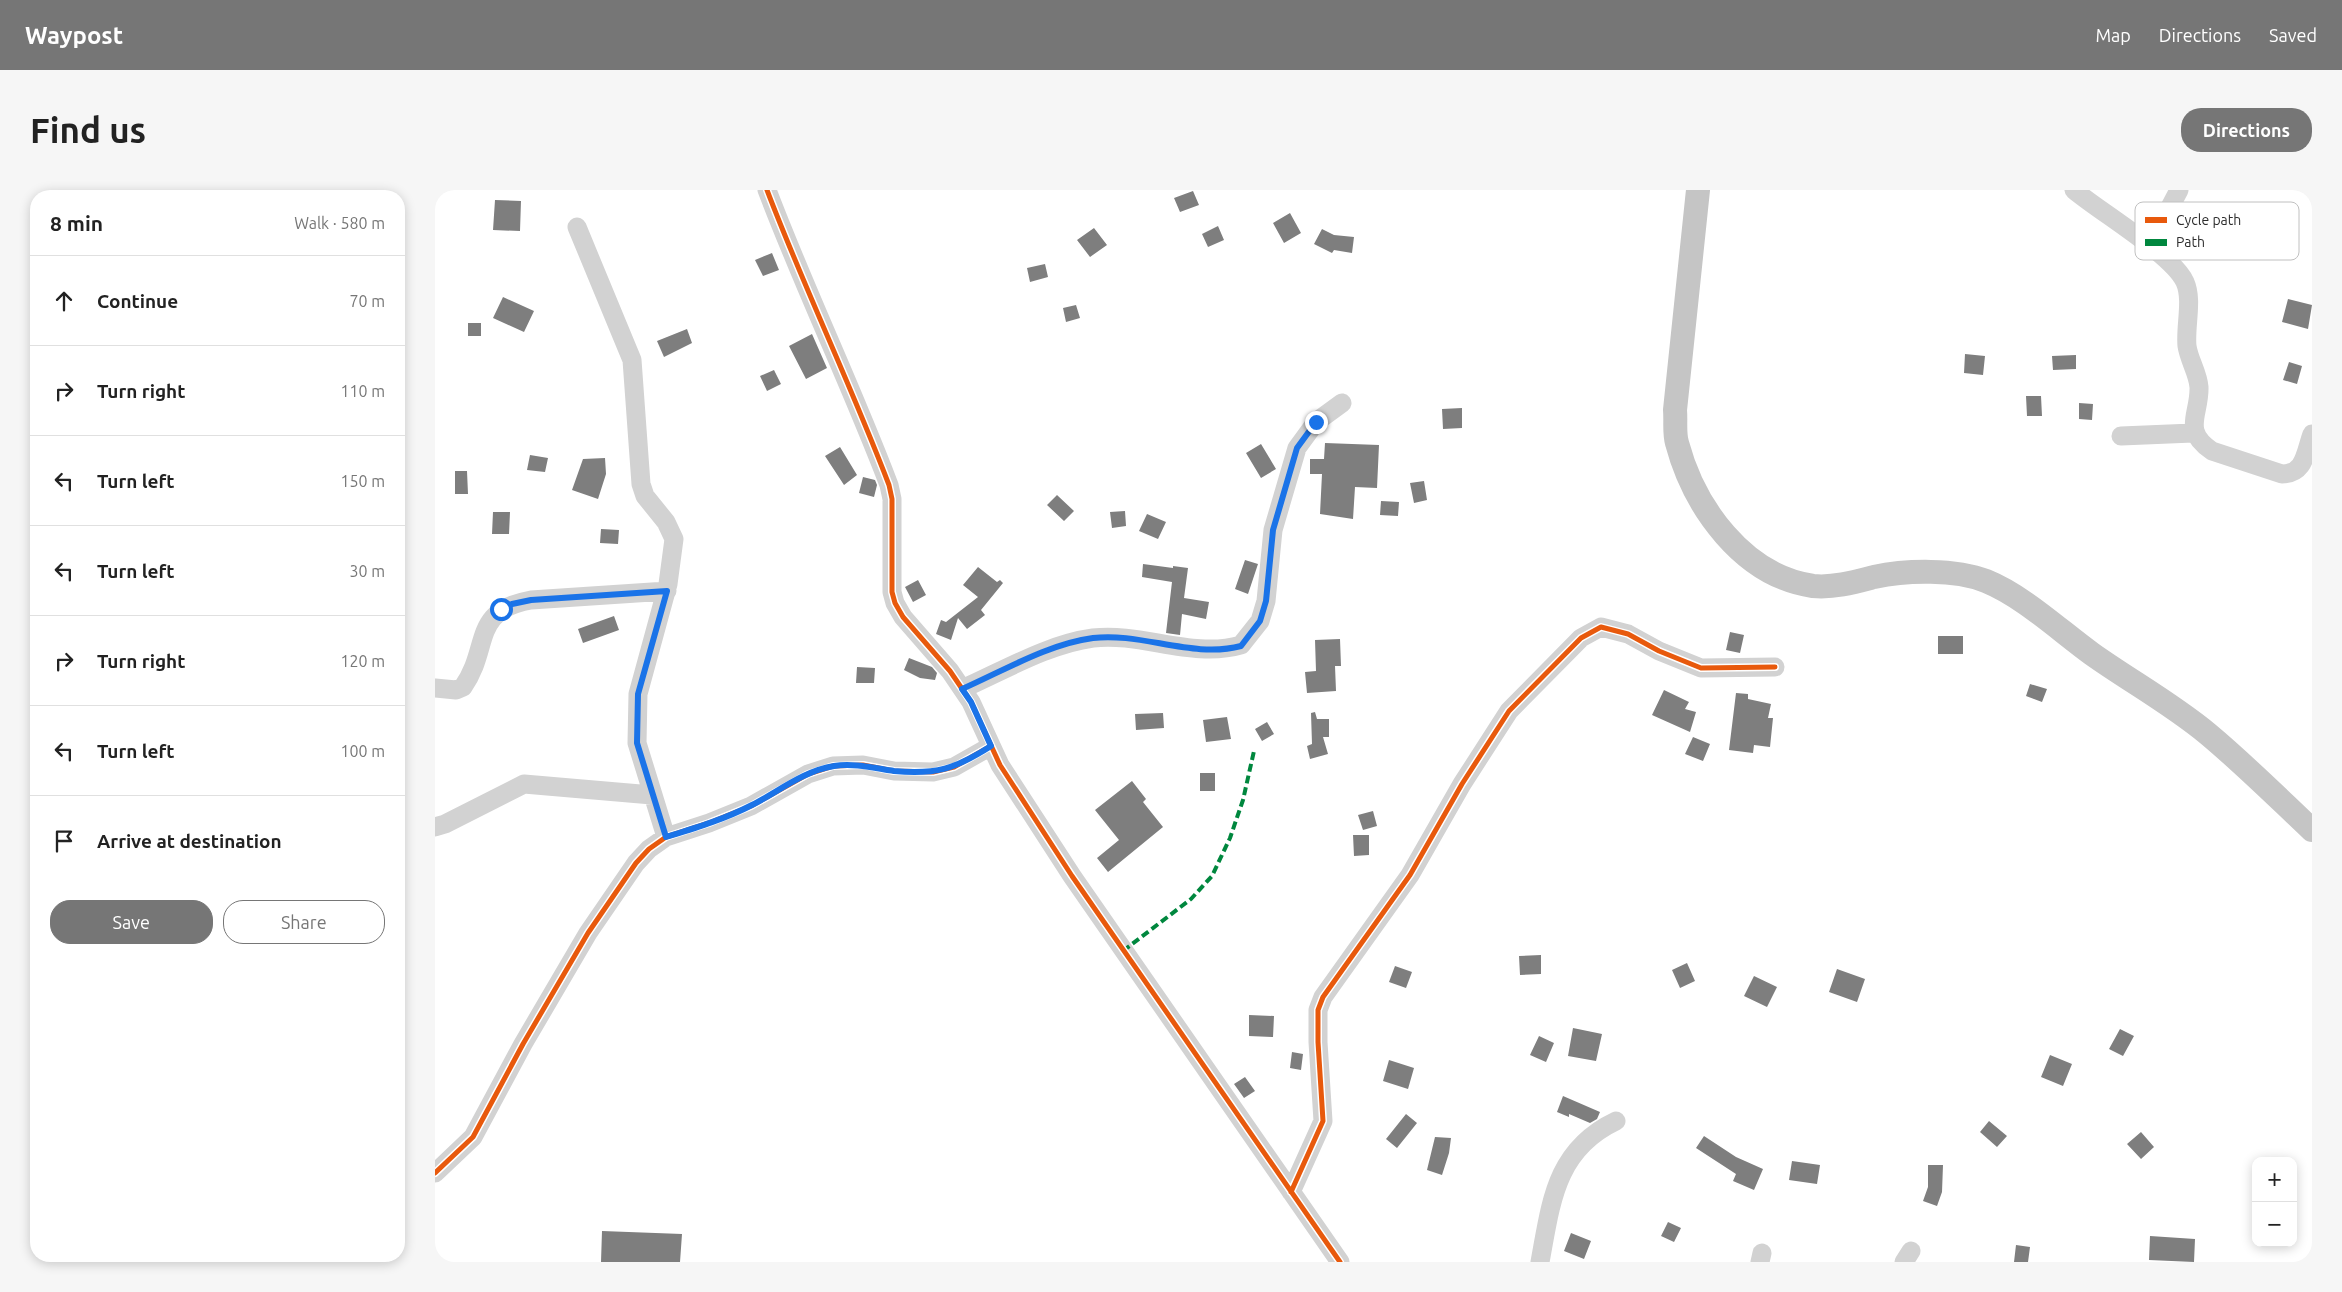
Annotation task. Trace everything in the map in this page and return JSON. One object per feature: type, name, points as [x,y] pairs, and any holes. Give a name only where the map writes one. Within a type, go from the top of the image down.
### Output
[{"type":"main road","points":[[1698,190],[1675,410],[1676,441],[1688,478],[1727,540],[1749,557],[1782,577],[1813,586],[1846,584],[1877,576],[1936,571],[1985,581],[2023,603],[2207,733],[2312,830]]},
{"type":"street","points":[[767,190],[798,269],[858,402],[889,484],[892,499],[892,592],[895,603],[903,617],[950,671],[971,702],[991,746],[1072,876],[1339,1262]]},
{"type":"street","points":[[2074,190],[2135,235]]},
{"type":"street","points":[[2172,202],[2179,190]]},
{"type":"street","points":[[577,227],[632,360],[641,484],[645,496],[666,522],[674,539],[667,591],[638,694],[637,743],[666,837]]},
{"type":"street","points":[[2168,260],[2173,264],[2185,283],[2187,348],[2198,380],[2199,390],[2193,422],[2197,438],[2212,451],[2282,474],[2298,471],[2312,434]]},
{"type":"street","points":[[962,689],[1011,668],[1042,651],[1094,638],[1137,640],[1219,649],[1241,646],[1260,621],[1266,601],[1273,530],[1297,448],[1316,422],[1342,403]]},
{"type":"street","points":[[2121,436],[2193,433],[2194,430]]},
{"type":"street","points":[[435,688],[456,690],[463,687],[491,618],[501,609],[512,604],[531,600],[667,591]]},
{"type":"street","points":[[1291,1192],[1323,1121],[1318,1010],[1323,997],[1410,875],[1461,784],[1509,711],[1581,638],[1601,627],[1629,634],[1659,651],[1701,668],[1775,667]]},
{"type":"street","points":[[435,1172],[473,1137],[523,1044],[588,933],[636,863],[649,849],[666,837],[709,823],[743,809],[807,774],[833,766],[863,765],[894,771],[933,772],[954,767],[991,746]]},
{"type":"street","points":[[435,827],[445,824],[525,784],[652,795]]},
{"type":"street","points":[[1540,1262],[1557,1181],[1577,1152],[1597,1130],[1616,1121]]},
{"type":"building","points":[[1193,191],[1199,205],[1180,212],[1174,198]]},
{"type":"building","points":[[495,200],[521,201],[520,231],[493,230]]},
{"type":"building","points":[[1290,213],[1301,233],[1284,243],[1273,223]]},
{"type":"building","points":[[1218,226],[1224,240],[1208,247],[1202,234]]},
{"type":"building","points":[[1094,228],[1107,245],[1090,257],[1077,240]]},
{"type":"building","points":[[1322,229],[1334,235],[1354,237],[1352,253],[1334,250],[1332,253],[1314,244]]},
{"type":"building","points":[[772,253],[779,270],[763,276],[755,260]]},
{"type":"building","points":[[1045,264],[1048,277],[1030,282],[1027,268]]},
{"type":"building","points":[[503,297],[534,311],[524,332],[493,318]]},
{"type":"building","points":[[2288,299],[2312,305],[2308,329],[2282,322]]},
{"type":"building","points":[[1076,305],[1080,318],[1066,322],[1063,308]]},
{"type":"building","points":[[468,323],[481,323],[481,336],[468,336]]},
{"type":"building","points":[[687,329],[692,343],[664,357],[657,341]]},
{"type":"building","points":[[812,334],[827,368],[806,379],[789,346]]},
{"type":"building","points":[[1965,354],[1985,356],[1983,375],[1964,373]]},
{"type":"building","points":[[2076,355],[2076,369],[2053,370],[2052,356]]},
{"type":"building","points":[[2289,362],[2302,366],[2297,384],[2283,380]]},
{"type":"building","points":[[774,370],[781,384],[767,391],[760,376]]},
{"type":"building","points":[[2026,396],[2041,396],[2042,416],[2027,416]]},
{"type":"building","points":[[2079,403],[2093,404],[2092,420],[2079,419]]},
{"type":"building","points":[[1462,408],[1462,428],[1443,429],[1442,409]]},
{"type":"building","points":[[1325,443],[1379,445],[1377,488],[1355,487],[1353,519],[1320,514],[1322,474],[1310,474],[1310,459],[1324,459]]},
{"type":"building","points":[[1261,444],[1276,469],[1261,478],[1246,453]]},
{"type":"building","points":[[840,447],[857,475],[844,485],[825,456]]},
{"type":"building","points":[[530,455],[548,458],[545,472],[527,470]]},
{"type":"building","points":[[605,458],[606,474],[598,499],[572,490],[583,459]]},
{"type":"building","points":[[455,471],[467,471],[468,494],[455,494]]},
{"type":"building","points":[[863,477],[875,480],[877,485],[874,497],[859,493]]},
{"type":"building","points":[[1424,481],[1427,500],[1414,503],[1410,483]]},
{"type":"building","points":[[1057,495],[1074,511],[1064,521],[1047,505]]},
{"type":"building","points":[[1381,501],[1399,502],[1398,516],[1380,515]]},
{"type":"building","points":[[1125,511],[1126,526],[1112,528],[1110,512]]},
{"type":"building","points":[[493,512],[510,512],[509,534],[492,534]]},
{"type":"building","points":[[1147,514],[1166,522],[1158,539],[1139,531]]},
{"type":"building","points":[[601,529],[619,530],[618,544],[600,543]]},
{"type":"building","points":[[1245,560],[1258,564],[1248,594],[1235,589]]},
{"type":"building","points":[[1143,564],[1188,568],[1184,598],[1209,602],[1206,619],[1182,614],[1180,635],[1166,633],[1172,582],[1142,577]]},
{"type":"building","points":[[978,567],[997,582],[1000,580],[1003,583],[981,610],[985,615],[967,629],[958,618],[951,640],[936,634],[941,620],[946,622],[978,597],[963,585]]},
{"type":"building","points":[[918,580],[926,595],[913,602],[905,587]]},
{"type":"building","points":[[614,616],[619,630],[583,643],[578,629]]},
{"type":"building","points":[[1730,632],[1744,635],[1740,653],[1726,650]]},
{"type":"building","points":[[1938,636],[1963,636],[1963,654],[1938,654]]},
{"type":"building","points":[[1340,639],[1341,666],[1335,666],[1336,691],[1307,693],[1305,672],[1316,671],[1315,640]]},
{"type":"building","points":[[909,658],[932,667],[937,673],[935,680],[920,678],[904,670]]},
{"type":"building","points":[[857,667],[875,668],[874,683],[856,683]]},
{"type":"building","points":[[2030,684],[2047,689],[2042,702],[2026,696]]},
{"type":"building","points":[[1664,690],[1689,702],[1685,709],[1696,712],[1690,732],[1652,715]]},
{"type":"building","points":[[1736,693],[1748,694],[1748,699],[1771,704],[1768,718],[1773,718],[1770,747],[1754,745],[1753,753],[1729,750]]},
{"type":"building","points":[[1315,712],[1317,719],[1329,719],[1329,737],[1323,737],[1328,754],[1310,759],[1307,746],[1312,744],[1311,713]]},
{"type":"building","points":[[1163,713],[1164,728],[1136,730],[1135,714]]},
{"type":"building","points":[[1227,717],[1231,739],[1206,742],[1203,720]]},
{"type":"building","points":[[1267,722],[1274,734],[1262,741],[1255,729]]},
{"type":"building","points":[[1693,737],[1710,744],[1703,761],[1685,754]]},
{"type":"building","points":[[1200,773],[1215,773],[1215,791],[1200,791]]},
{"type":"building","points":[[1132,781],[1146,799],[1143,802],[1163,827],[1108,872],[1097,858],[1119,840],[1095,810]]},
{"type":"building","points":[[1373,811],[1377,826],[1363,830],[1358,815]]},
{"type":"building","points":[[1353,835],[1369,835],[1369,855],[1354,856]]},
{"type":"building","points":[[1541,955],[1541,974],[1520,975],[1519,956]]},
{"type":"building","points":[[1687,963],[1695,981],[1680,988],[1672,970]]},
{"type":"building","points":[[1395,966],[1412,972],[1406,988],[1389,982]]},
{"type":"building","points":[[1837,969],[1865,979],[1857,1002],[1829,992]]},
{"type":"building","points":[[1754,976],[1777,987],[1767,1007],[1744,996]]},
{"type":"building","points":[[1249,1015],[1274,1016],[1273,1037],[1249,1036]]},
{"type":"building","points":[[1573,1028],[1602,1034],[1596,1061],[1568,1056]]},
{"type":"building","points":[[2120,1029],[2134,1036],[2123,1056],[2109,1049]]},
{"type":"building","points":[[1539,1036],[1554,1043],[1546,1062],[1530,1055]]},
{"type":"building","points":[[1292,1052],[1303,1054],[1301,1070],[1290,1068]]},
{"type":"building","points":[[2050,1055],[2072,1064],[2063,1086],[2041,1077]]},
{"type":"building","points":[[1389,1060],[1414,1068],[1408,1089],[1383,1081]]},
{"type":"building","points":[[1245,1077],[1255,1091],[1244,1098],[1234,1084]]},
{"type":"building","points":[[1563,1096],[1600,1112],[1597,1119],[1590,1123],[1569,1114],[1569,1117],[1557,1112]]},
{"type":"building","points":[[1406,1114],[1417,1123],[1397,1148],[1386,1139]]},
{"type":"building","points":[[1989,1121],[2007,1136],[1997,1147],[1980,1132]]},
{"type":"building","points":[[2141,1132],[2154,1147],[2141,1159],[2127,1144]]},
{"type":"building","points":[[1704,1136],[1736,1157],[1763,1169],[1754,1190],[1733,1181],[1736,1174],[1696,1148]]},
{"type":"building","points":[[1435,1137],[1451,1138],[1449,1153],[1442,1175],[1427,1170]]},
{"type":"building","points":[[1792,1161],[1820,1165],[1817,1184],[1789,1180]]},
{"type":"building","points":[[1928,1165],[1943,1165],[1942,1192],[1937,1206],[1923,1201],[1928,1187]]},
{"type":"building","points":[[1668,1222],[1681,1228],[1674,1242],[1661,1236]]},
{"type":"building","points":[[602,1231],[682,1234],[680,1262],[601,1262]]},
{"type":"building","points":[[1571,1233],[1591,1241],[1584,1259],[1564,1251]]},
{"type":"building","points":[[2150,1236],[2195,1239],[2194,1262],[2149,1260]]},
{"type":"building","points":[[2016,1245],[2030,1247],[2028,1262],[2014,1262]]},
{"type":"marked path","points":[[1123,951],[1191,899],[1212,876],[1230,838],[1243,800],[1254,751]]},
{"type":"cycle path","points":[[767,190],[889,485],[892,499],[892,592],[895,603],[903,617],[950,671],[971,702],[1000,765],[1072,876],[1340,1262]]},
{"type":"cycle path","points":[[1291,1192],[1323,1121],[1318,1042],[1318,1010],[1323,997],[1410,875],[1462,784],[1509,711],[1581,638],[1601,627],[1628,634],[1659,651],[1701,668],[1775,667]]},
{"type":"cycle path","points":[[435,1173],[473,1137],[523,1044],[588,933],[636,863],[649,849],[666,837],[709,823],[751,806],[808,774],[833,766],[863,765],[894,771],[933,772],[954,767],[991,746]]},
{"type":"route","points":[[501,609],[512,604],[531,600],[667,591],[648,652],[638,694],[637,743],[666,837],[709,823],[751,806],[807,774],[833,766],[863,765],[894,771],[933,772],[954,767],[991,746],[971,702],[962,689],[1011,668],[1042,651],[1094,638],[1137,640],[1219,649],[1241,646],[1260,621],[1266,601],[1269,553],[1273,530],[1297,448],[1316,422]]}]
